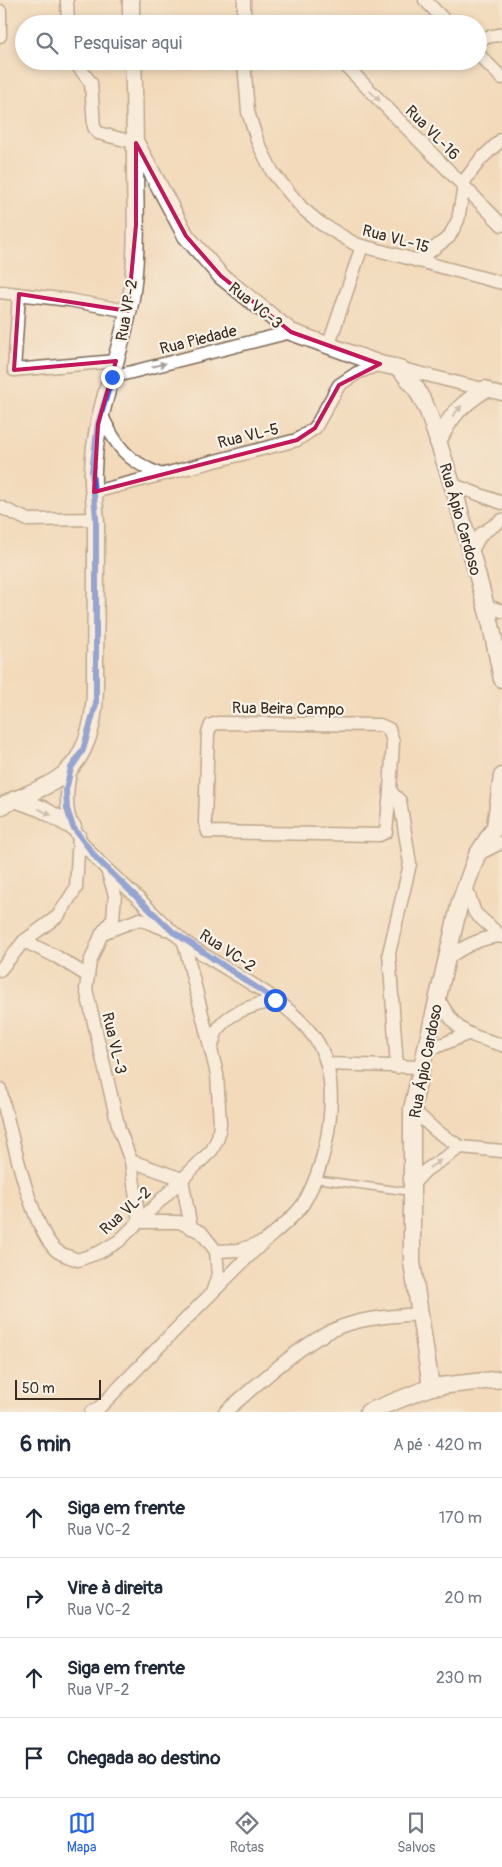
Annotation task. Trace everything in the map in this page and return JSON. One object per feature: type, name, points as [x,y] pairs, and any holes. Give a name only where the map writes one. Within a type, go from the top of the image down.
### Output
[{"type":"street","points":[[67,0],[68,15]]},
{"type":"street","points":[[131,0],[132,15]]},
{"type":"street","points":[[244,0],[244,15]]},
{"type":"street","points":[[429,2],[440,15]]},
{"type":"street","points":[[0,11],[0,36]]},
{"type":"street","points":[[487,37],[502,34]]},
{"type":"street","points":[[487,63],[502,78]]},
{"type":"street","points":[[82,70],[91,83],[94,127],[98,132],[136,143]]},
{"type":"street","name":"Rua VP-2","points":[[0,808],[40,791],[71,768],[83,750],[96,704],[96,519],[92,471],[101,414],[131,297],[136,225],[133,70]]},
{"type":"street","name":"Rua VL-15","points":[[246,70],[248,112],[258,143],[273,173],[302,208],[320,223],[354,244],[502,283]]},
{"type":"street","name":"Rua VL-16","points":[[350,70],[502,225]]},
{"type":"street","points":[[417,260],[449,237],[458,220],[463,185],[480,160],[502,139]]},
{"type":"street","name":"Rua VC-3","points":[[136,143],[186,236],[221,276],[291,332],[380,364],[502,394]]},
{"type":"street","points":[[328,344],[362,246]]},
{"type":"street","points":[[0,292],[69,300],[128,311]]},
{"type":"street","name":"Rua Piedade","points":[[19,294],[14,370],[114,369],[291,332]]},
{"type":"street","name":"Rua VL-5","points":[[94,492],[297,440],[316,428],[339,385],[357,373],[380,364]]},
{"type":"street","name":"Rua Ápio Cardoso","points":[[399,368],[416,388],[428,411],[452,484],[486,606],[501,670]]},
{"type":"street","points":[[438,442],[447,423],[461,406],[485,390]]},
{"type":"street","points":[[101,414],[112,438],[128,458],[159,474]]},
{"type":"street","points":[[452,484],[502,503]]},
{"type":"street","points":[[0,506],[28,520],[96,519]]},
{"type":"street","points":[[471,552],[481,534],[502,520]]},
{"type":"street","points":[[486,606],[502,611]]},
{"type":"street","name":"Rua Beira Campo","points":[[218,723],[380,725],[389,729],[393,742],[390,791],[386,832],[378,836],[208,832],[205,822],[208,732],[211,725],[218,723]]},
{"type":"street","name":"Rua VC-2","points":[[71,768],[66,790],[67,809],[76,831],[106,867],[184,942],[275,1000],[295,1016],[315,1038],[327,1064],[331,1103],[328,1133],[315,1179],[302,1206],[262,1242],[98,1409],[91,1412]]},
{"type":"street","name":"Rua Ápio Cardoso","points":[[431,1387],[412,1262],[412,1109],[437,996],[466,884],[477,855],[494,827],[501,795],[502,776]]},
{"type":"street","points":[[390,791],[400,801],[410,852],[410,864],[389,953],[398,1067]]},
{"type":"street","points":[[0,970],[24,941],[58,916],[76,888],[76,831],[42,810],[15,800]]},
{"type":"street","points":[[477,855],[502,842]]},
{"type":"street","name":"Rua VL-3","points":[[106,867],[116,896],[113,919],[102,932],[90,962],[86,989],[119,1129],[132,1161],[139,1222]]},
{"type":"street","points":[[466,884],[475,913],[501,937]]},
{"type":"street","points":[[102,932],[140,919],[172,931]]},
{"type":"street","points":[[446,959],[460,949],[486,937],[501,937]]},
{"type":"street","points":[[24,941],[57,957],[88,976]]},
{"type":"street","name":"Rua VL-2","points":[[0,1089],[32,1207],[44,1233],[56,1250],[78,1260],[100,1252],[119,1241],[212,1150],[218,1138],[217,1074],[184,942]]},
{"type":"street","points":[[437,996],[449,1018],[467,1034],[502,1045]]},
{"type":"street","points":[[211,1052],[217,1030],[226,1021],[246,1008],[275,1000]]},
{"type":"street","points":[[327,1064],[398,1067],[422,1060],[467,1034]]},
{"type":"street","points":[[412,1109],[436,1131],[461,1147],[502,1151]]},
{"type":"street","points":[[412,1188],[426,1170],[461,1147]]},
{"type":"street","points":[[132,1161],[182,1179],[191,1228]]},
{"type":"street","points":[[139,1222],[179,1222],[201,1232],[216,1251],[218,1275],[212,1292]]},
{"type":"street","points":[[216,1251],[239,1250],[262,1242]]},
{"type":"street","points":[[225,1412],[272,1373],[328,1332],[349,1324],[421,1314]]},
{"type":"street","points":[[368,1412],[431,1387],[502,1379]]},
{"type":"lane","points":[[315,1179],[412,1188]]},
{"type":"highlighted area","points":[[136,143],[186,236],[221,276],[291,332],[380,364],[339,385],[315,428],[297,440],[94,492],[98,424],[116,361],[14,370],[19,294],[128,311],[136,225]]},
{"type":"route","points":[[112,377],[98,424],[92,471],[96,519],[96,704],[91,729],[83,750],[71,768],[66,790],[67,809],[73,827],[97,859],[172,931],[184,942],[275,1000]]}]
